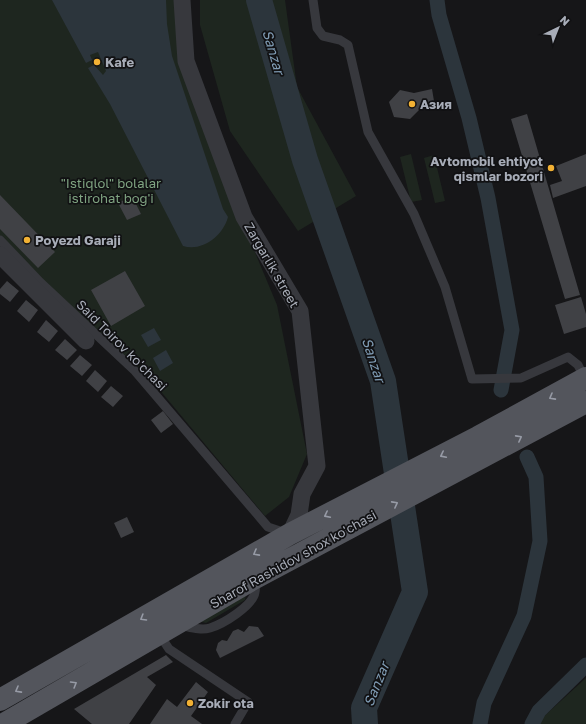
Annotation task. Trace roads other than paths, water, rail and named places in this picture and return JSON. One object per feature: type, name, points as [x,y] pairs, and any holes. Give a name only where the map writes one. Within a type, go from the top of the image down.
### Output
[{"type":"main road","points":[[481,447],[586,378]]},
{"type":"main road","name":"Sharof Rashidov shox ko'chasi","points":[[0,700],[290,534],[481,447],[586,402]]},
{"type":"main road","name":"Sharof Rashidov shox ko'chasi","points":[[4,724],[168,628],[298,555],[481,447]]},
{"type":"main road","points":[[39,678],[49,680],[53,684],[54,690],[50,698]]},
{"type":"street","name":"Zargarlik street","points":[[182,0],[186,61],[244,217],[300,311],[317,466],[302,494],[299,515],[290,534]]},
{"type":"street","points":[[0,255],[86,341]]},
{"type":"lane","points":[[313,0],[317,28],[323,36],[340,40],[348,45],[368,132],[417,221],[445,287],[472,379],[521,378],[568,357],[578,364],[586,378]]},
{"type":"lane","name":"Said Toirov ko'chasi","points":[[0,240],[40,282],[135,371],[268,527],[290,534]]},
{"type":"lane","points":[[168,628],[169,649],[248,702],[235,724]]},
{"type":"waterway","name":"Sanzar","points":[[259,0],[305,160],[383,381],[415,592],[364,708],[365,724]]},
{"type":"waterway","points":[[437,0],[439,15],[469,118],[488,198],[512,330],[501,390]]},
{"type":"waterway","points":[[480,724],[484,703],[524,616],[540,541],[536,477],[527,457]]},
{"type":"waterway","points":[[532,724],[539,711],[586,665]]},
{"type":"place","name":"Kafe","points":[[97,62]]},
{"type":"place","name":"Азия","points":[[412,104]]},
{"type":"place","name":"Avtomobil ehtiyot qismlar bozori","points":[[551,168]]},
{"type":"place","name":"Poyezd Garaji","points":[[27,240]]},
{"type":"place","name":"Zokir ota","points":[[190,703]]},
{"type":"park label","name":"\"Istiqlol\" bolalar istirohat bog'i","points":[[111,190]]}]
